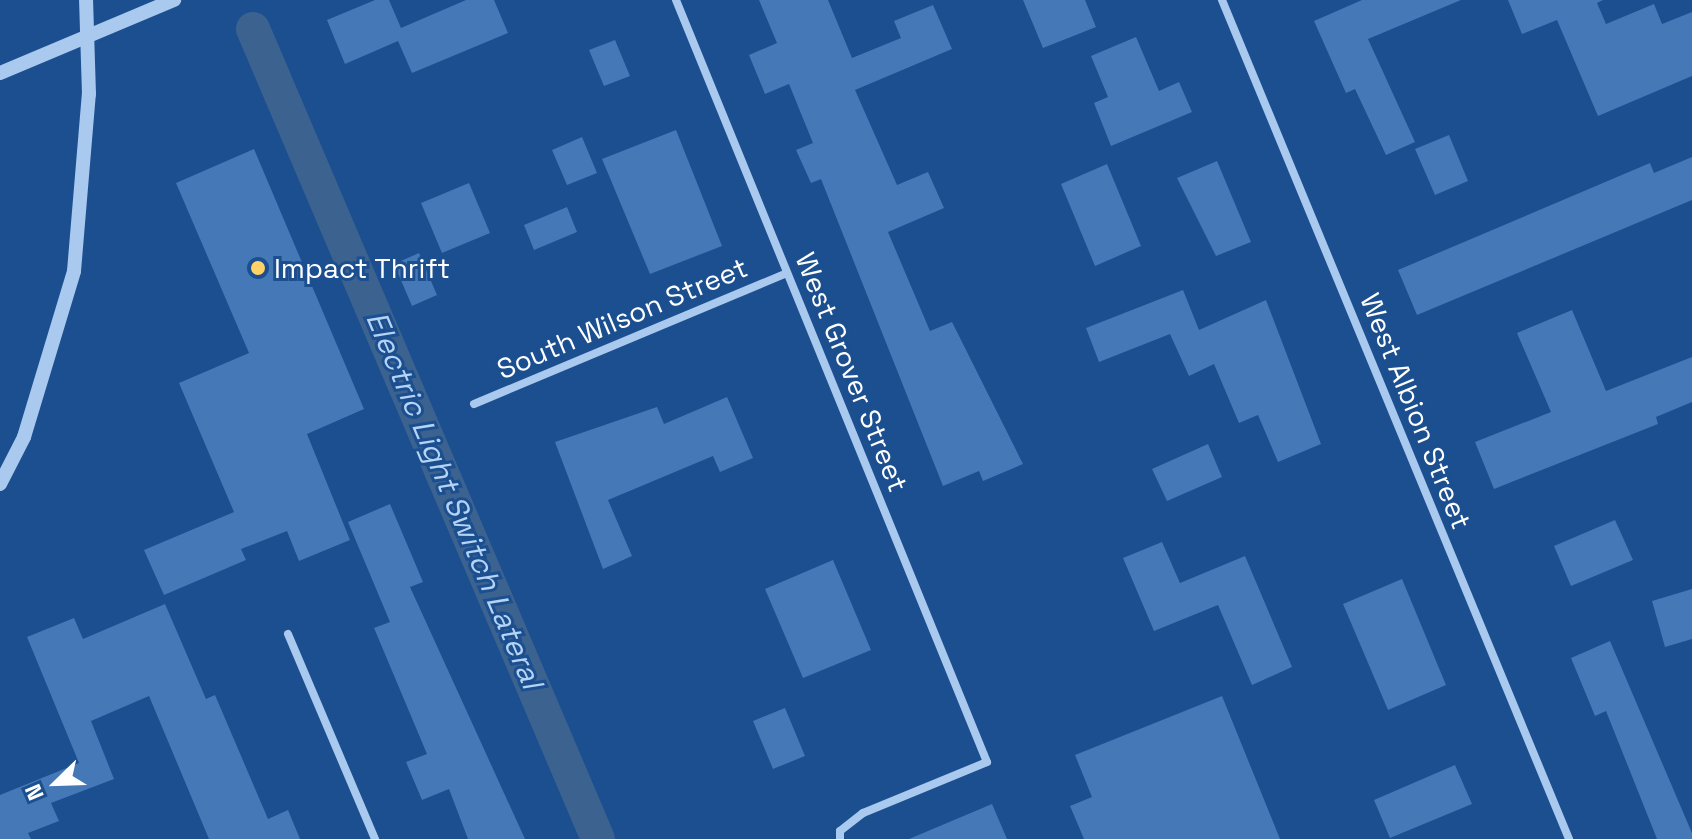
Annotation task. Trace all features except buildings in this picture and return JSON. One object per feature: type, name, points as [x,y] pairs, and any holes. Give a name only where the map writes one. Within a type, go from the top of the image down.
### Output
[{"type":"street","points":[[0,484],[24,437],[74,271],[86,0]]},
{"type":"street","points":[[0,73],[174,0]]},
{"type":"street","name":"West Grover Street","points":[[676,0],[987,762],[863,813],[840,835]]},
{"type":"street","name":"West Albion Street","points":[[1222,0],[1569,839]]},
{"type":"street","name":"South Wilson Street","points":[[474,404],[787,273]]},
{"type":"street","points":[[288,634],[375,839]]},
{"type":"waterway","name":"Electric Light Switch Lateral","points":[[253,29],[598,839]]},
{"type":"place","name":"Impact Thrift","points":[[258,268]]}]
